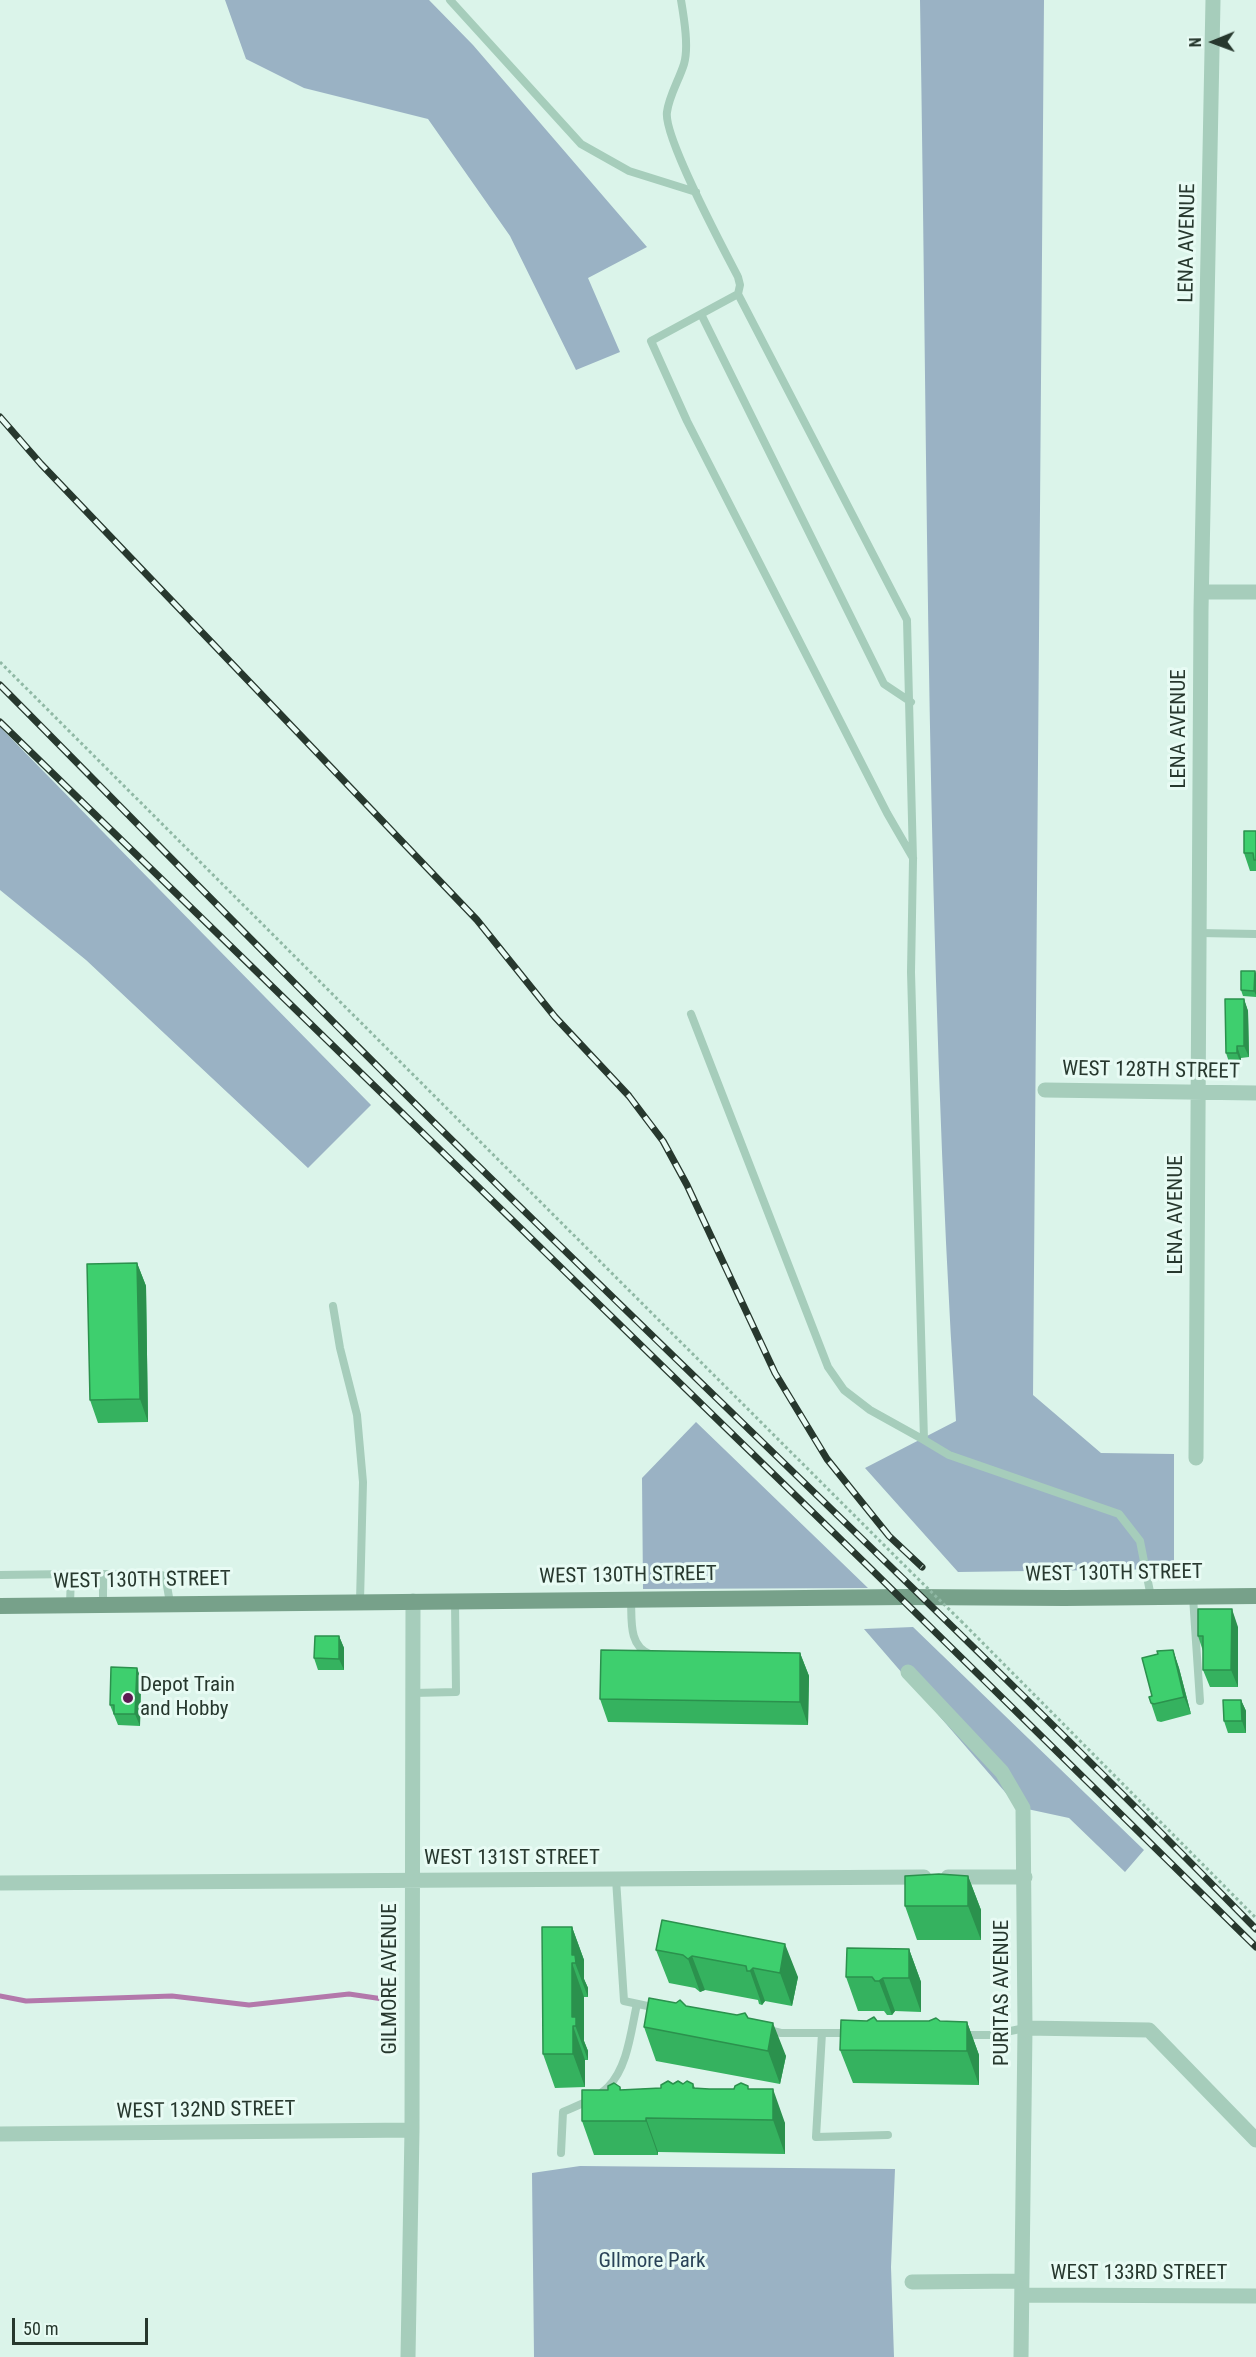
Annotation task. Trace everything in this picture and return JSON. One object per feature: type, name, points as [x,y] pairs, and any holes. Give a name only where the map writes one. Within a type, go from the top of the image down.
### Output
[{"type":"main road","name":"WEST 130TH STREET","points":[[0,1605],[413,1600],[1256,1596]]},
{"type":"street","name":"LENA AVENUE","points":[[1196,1458],[1202,592],[1213,0]]},
{"type":"street","points":[[1202,592],[1256,592]]},
{"type":"street","name":"WEST 128TH STREET","points":[[1045,1090],[1256,1093]]},
{"type":"street","name":"GILMORE AVENUE","points":[[408,2357],[412,2130],[413,1600]]},
{"type":"street","name":"PURITAS AVENUE","points":[[908,1672],[1002,1772],[1023,1808],[1025,1877],[1021,2357]]},
{"type":"street","name":"WEST 131ST STREET","points":[[0,1883],[1025,1877]]},
{"type":"street","points":[[1024,2028],[1149,2030],[1256,2140]]},
{"type":"street","name":"WEST 132ND STREET","points":[[0,2134],[412,2130]]},
{"type":"street","name":"WEST 133RD STREET","points":[[912,2282],[1256,2296]]},
{"type":"lane","points":[[450,0],[581,144],[629,171],[696,192]]},
{"type":"lane","points":[[681,0],[685,61],[666,114],[672,138],[738,277],[740,285],[738,294],[907,620],[911,702],[913,860],[911,972],[924,1440]]},
{"type":"lane","points":[[738,294],[651,341],[687,421],[913,860]]},
{"type":"lane","points":[[701,314],[884,684],[911,702]]},
{"type":"lane","points":[[1199,933],[1256,934]]},
{"type":"lane","points":[[691,1014],[828,1367],[844,1390],[870,1410],[949,1455],[1119,1514],[1140,1541],[1151,1597]]},
{"type":"lane","points":[[333,1306],[340,1348],[357,1415],[363,1482],[360,1601]]},
{"type":"lane","points":[[70,1605],[71,1574]]},
{"type":"lane","points":[[103,1574],[103,1604]]},
{"type":"lane","points":[[0,1575],[162,1575],[166,1580],[170,1603]]},
{"type":"lane","points":[[1192,1596],[1200,1701]]},
{"type":"lane","points":[[631,1599],[633,1637],[637,1645],[641,1651],[649,1654],[661,1654]]},
{"type":"lane","points":[[413,1693],[456,1692],[455,1600]]},
{"type":"lane","points":[[616,1879],[624,2001],[670,2010]]},
{"type":"lane","points":[[561,2153],[563,2112],[594,2098],[609,2086],[623,2059],[637,2004]]},
{"type":"lane","points":[[759,2028],[781,2033],[856,2033]]},
{"type":"lane","points":[[957,2035],[991,2035],[1024,2028]]},
{"type":"lane","points":[[822,2033],[816,2137],[888,2135]]},
{"type":"path","points":[[0,662],[1256,1918]]},
{"type":"green space","points":[[225,0],[429,0],[473,45],[647,247],[588,278],[620,352],[576,370],[510,236],[428,119],[304,88],[246,59]]},
{"type":"green space","points":[[920,0],[1044,0],[1033,1395],[1101,1453],[1174,1454],[1174,1569],[958,1572],[865,1468],[956,1421],[946,1244],[934,888]]},
{"type":"green space","points":[[0,727],[371,1105],[308,1168],[86,960],[0,890]]},
{"type":"green space","points":[[696,1422],[868,1588],[643,1589],[642,1478]]},
{"type":"green space","points":[[913,1627],[1144,1850],[1125,1872],[1069,1818],[1018,1807],[864,1629]]},
{"type":"green space","name":"GIlmore Park","points":[[580,2166],[895,2169],[891,2267],[894,2357],[534,2357],[532,2173]]},
{"type":"building","points":[[1244,831],[1256,831],[1256,860],[1254,860],[1253,853],[1244,853]]},
{"type":"building","points":[[1241,971],[1255,971],[1254,991],[1241,990]]},
{"type":"building","points":[[1225,999],[1244,999],[1244,1046],[1237,1046],[1237,1053],[1226,1053]]},
{"type":"building","points":[[137,1263],[140,1399],[90,1400],[87,1264]]},
{"type":"building","points":[[1198,1609],[1232,1609],[1231,1670],[1203,1670],[1203,1636],[1198,1636]]},
{"type":"building","points":[[315,1636],[339,1636],[339,1659],[314,1658]]},
{"type":"building","points":[[601,1650],[800,1653],[800,1702],[600,1699]]},
{"type":"building","points":[[1173,1650],[1184,1697],[1151,1703],[1149,1697],[1152,1696],[1142,1658],[1158,1654],[1157,1651]]},
{"type":"building","name":"Depot Train and Hobby","points":[[111,1667],[137,1668],[135,1714],[114,1714],[114,1705],[110,1705]]},
{"type":"building","points":[[1223,1700],[1241,1700],[1242,1721],[1224,1721]]},
{"type":"building","points":[[939,1874],[968,1876],[968,1906],[905,1906],[905,1876]]},
{"type":"building","points":[[662,1920],[785,1944],[780,1973],[753,1968],[747,1971],[746,1966],[692,1956],[688,1959],[683,1955],[656,1950]]},
{"type":"building","points":[[542,1927],[572,1927],[572,1955],[575,1955],[576,1963],[572,1963],[572,2017],[576,2017],[576,2026],[573,2026],[573,2054],[543,2054]]},
{"type":"building","points":[[847,1948],[909,1949],[909,1978],[883,1978],[875,1981],[872,1977],[846,1977]]},
{"type":"building","points":[[649,1998],[676,2003],[680,2000],[686,2006],[737,2015],[745,2013],[748,2018],[773,2023],[768,2051],[644,2027]]},
{"type":"building","points":[[874,2017],[877,2021],[929,2021],[936,2018],[940,2021],[967,2022],[967,2051],[840,2050],[841,2020],[867,2021]]},
{"type":"building","points":[[668,2081],[673,2084],[678,2081],[683,2084],[687,2081],[693,2084],[693,2088],[734,2089],[741,2083],[748,2086],[748,2089],[773,2089],[773,2120],[646,2118],[646,2121],[582,2121],[582,2090],[608,2090],[608,2086],[614,2083],[620,2087],[620,2090],[661,2088],[661,2085]]},
{"type":"waterway","points":[[0,1996],[26,2001],[172,1996],[249,2005],[349,1994],[383,1999]]},
{"type":"railway","points":[[0,417],[41,464],[477,920],[555,1017],[629,1096],[663,1141],[687,1185],[775,1373],[827,1459],[889,1536],[922,1567]]},
{"type":"railway","points":[[0,685],[405,1093],[1060,1732],[1256,1929]]},
{"type":"railway","points":[[0,722],[868,1566],[1256,1947]]},
{"type":"place","name":"Depot Train and Hobby","points":[[128,1698]]}]
